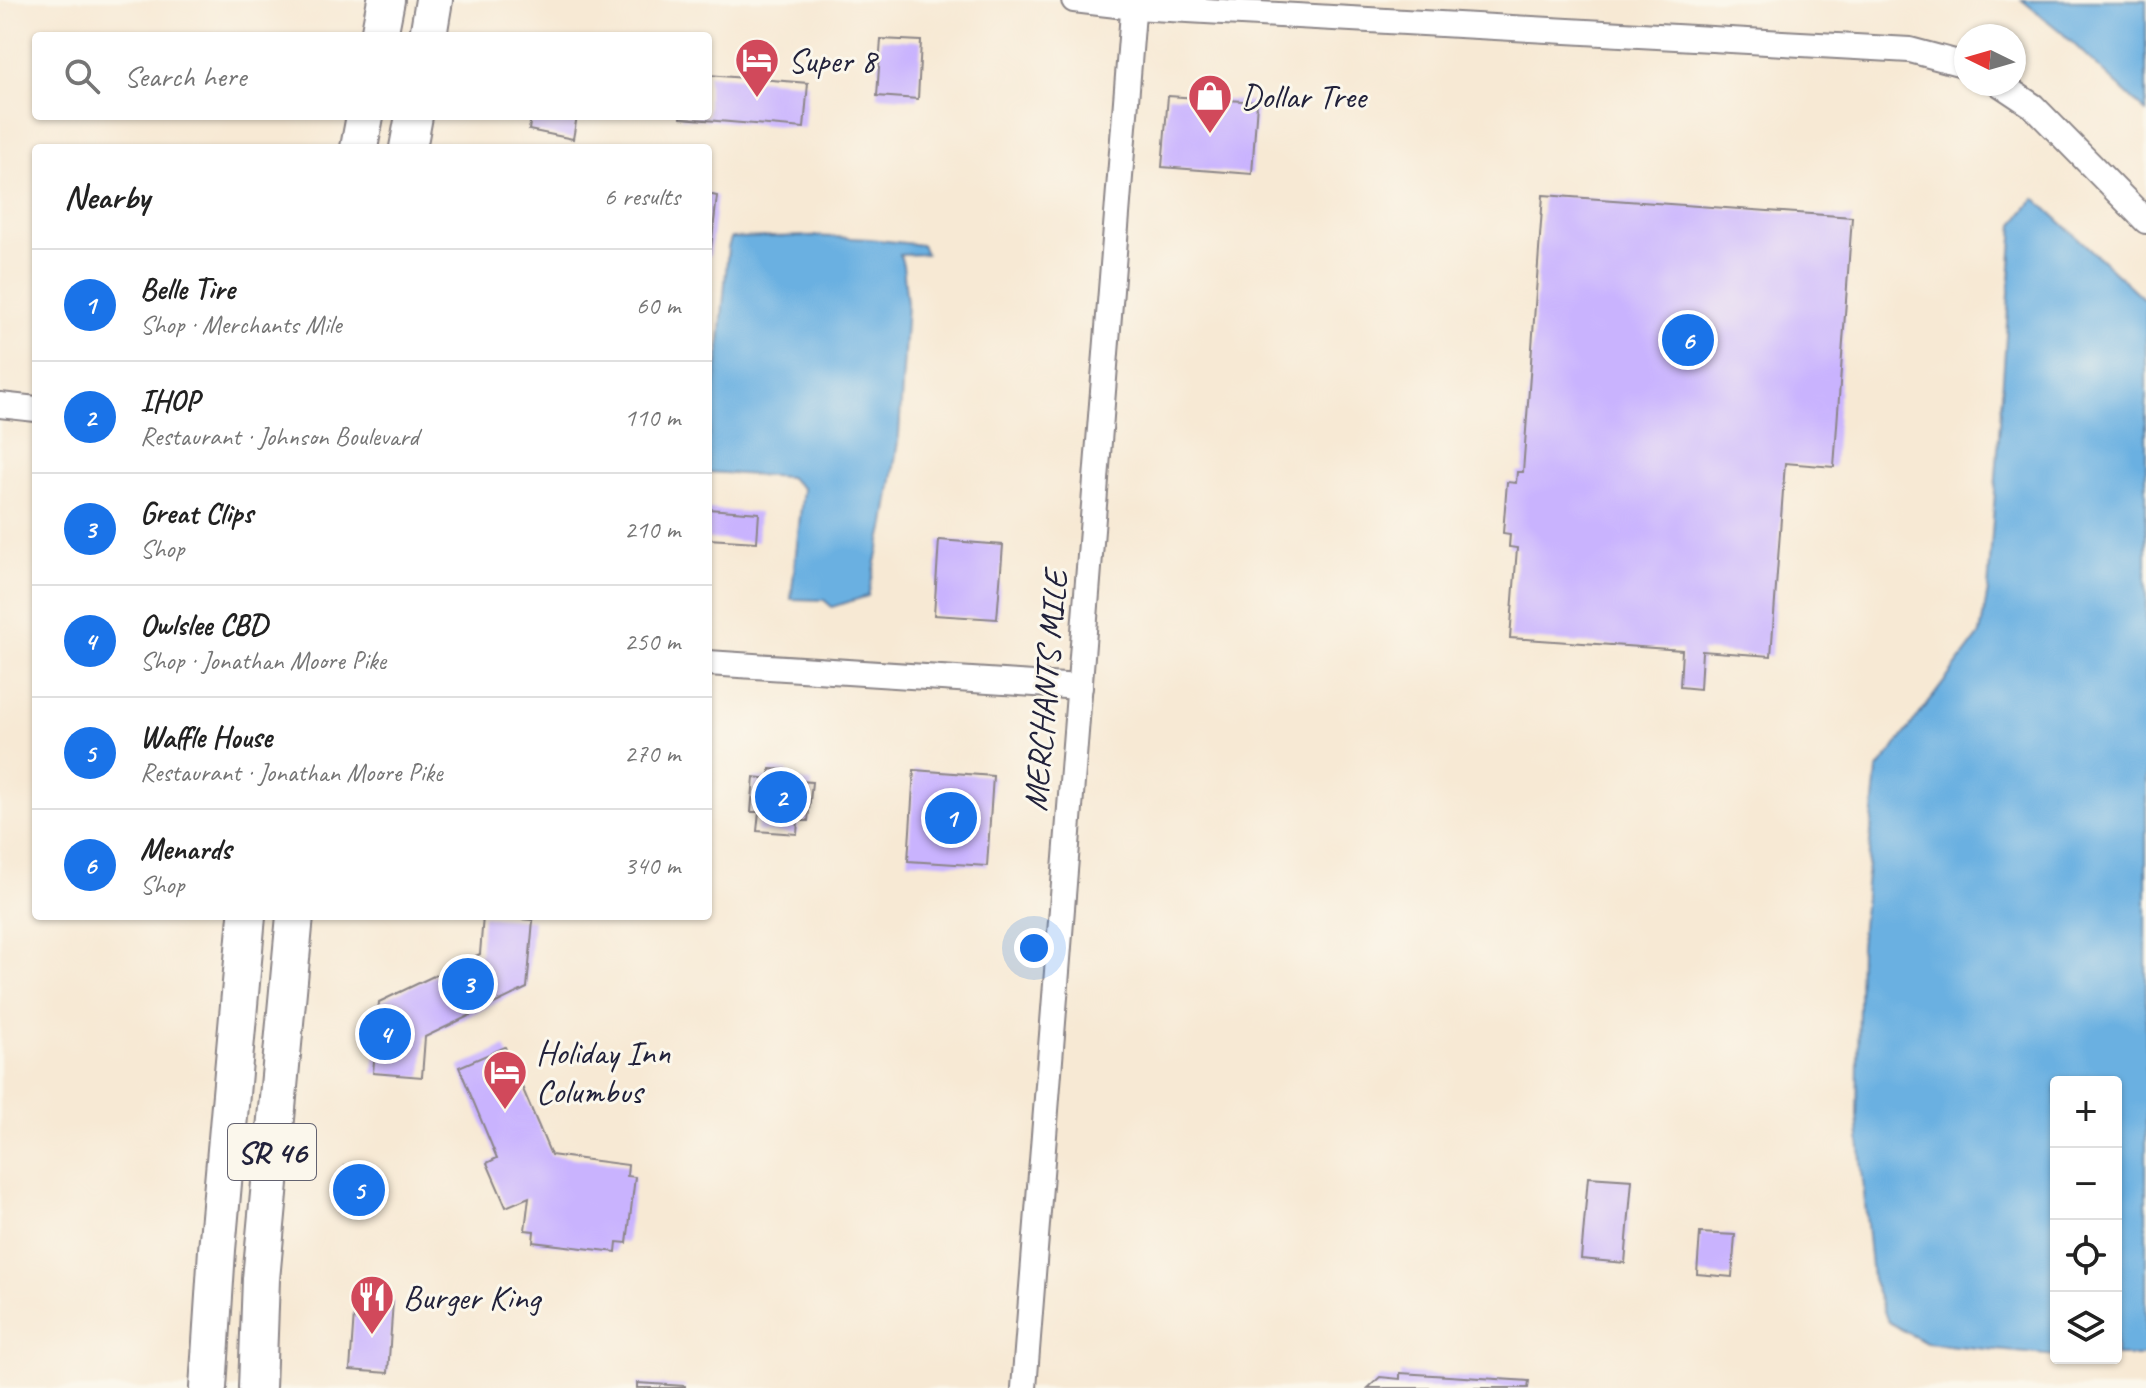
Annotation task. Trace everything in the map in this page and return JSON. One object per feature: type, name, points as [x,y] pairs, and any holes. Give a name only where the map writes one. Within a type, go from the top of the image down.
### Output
[{"type":"highway","points":[[380,32],[386,0]]},
{"type":"highway","points":[[429,32],[434,0]]},
{"type":"highway","points":[[360,144],[364,120]]},
{"type":"highway","points":[[409,144],[413,120]]},
{"type":"highway","name":"SR 46","points":[[208,1388],[247,920]]},
{"type":"highway","name":"SR 46","points":[[257,1388],[261,1279],[295,920]]},
{"type":"street","points":[[1074,0],[1910,50],[1954,62]]},
{"type":"street","name":"MERCHANTS MILE","points":[[1024,1388],[1134,3]]},
{"type":"street","points":[[2018,96],[2033,106],[2146,221]]},
{"type":"street","points":[[0,405],[32,409]]},
{"type":"street","points":[[712,663],[1080,687]]},
{"type":"water","points":[[2022,0],[2146,0],[2146,112],[2060,31]]},
{"type":"water","points":[[2035,198],[2146,301],[2146,1356],[2122,1356],[2122,1076],[2050,1076],[2050,1355],[1926,1343],[1888,1322],[1872,1279],[1857,1116],[1860,947],[1877,771],[1980,634],[1988,590],[2014,224]]},
{"type":"water","points":[[814,236],[869,239],[922,245],[926,254],[900,255],[907,304],[899,435],[885,524],[868,596],[832,607],[824,600],[791,599],[803,489],[789,477],[712,472],[712,408],[731,238]]},
{"type":"building","points":[[881,39],[921,41],[918,99],[877,96]]},
{"type":"building","name":"Super 8","points":[[712,75],[808,83],[804,128],[706,120],[712,120]]},
{"type":"building","name":"Dollar Tree","points":[[1168,96],[1257,102],[1252,174],[1162,167]]},
{"type":"building","points":[[530,120],[576,120],[573,139],[529,130]]},
{"type":"building","points":[[712,195],[717,196],[712,239]]},
{"type":"building","points":[[1543,195],[1852,217],[1834,467],[1785,463],[1771,656],[1702,651],[1700,689],[1680,687],[1682,650],[1510,638],[1517,548],[1509,547],[1510,534],[1503,533],[1507,482],[1516,483],[1517,472],[1523,472]]},
{"type":"building","points":[[712,509],[759,513],[757,542],[712,539]]},
{"type":"building","points":[[939,540],[1003,545],[997,619],[934,615]]},
{"type":"building","points":[[770,769],[788,770],[787,780],[812,782],[808,821],[798,821],[797,834],[757,831],[759,812],[751,812],[754,777],[770,779]]},
{"type":"building","points":[[914,770],[993,776],[987,866],[908,861]]},
{"type":"building","points":[[483,920],[533,920],[527,988],[425,1037],[422,1077],[373,1073],[379,1002],[480,954]]},
{"type":"building","name":"Holiday Inn Columbus","points":[[505,1047],[551,1155],[628,1165],[627,1176],[635,1177],[627,1243],[617,1242],[616,1252],[533,1242],[534,1231],[525,1230],[529,1197],[506,1207],[487,1163],[497,1158],[459,1067]]},
{"type":"building","points":[[345,1166],[377,1170],[373,1213],[340,1210]]},
{"type":"building","points":[[1588,1177],[1632,1180],[1625,1263],[1581,1259]]},
{"type":"building","points":[[1700,1233],[1735,1235],[1732,1277],[1697,1274]]},
{"type":"building","name":"Burger King","points":[[355,1299],[393,1301],[388,1373],[350,1370]]},
{"type":"building","points":[[1400,1373],[1529,1381],[1528,1388],[1368,1388],[1380,1377],[1400,1379]]},
{"type":"building","points":[[637,1383],[685,1386],[685,1388],[637,1388]]},
{"type":"place","name":"Super 8","points":[[757,99]]},
{"type":"place","name":"Dollar Tree","points":[[1210,135]]},
{"type":"place","name":"Menards","points":[[1688,340]]},
{"type":"place","name":"IHOP","points":[[781,797]]},
{"type":"place","name":"Belle Tire","points":[[951,818]]},
{"type":"place","name":"Great Clips","points":[[468,984]]},
{"type":"place","name":"Owlslee CBD","points":[[385,1034]]},
{"type":"place","name":"Holiday Inn Columbus","points":[[505,1111]]},
{"type":"place","name":"Waffle House","points":[[359,1190]]},
{"type":"place","name":"Burger King","points":[[372,1336]]}]
